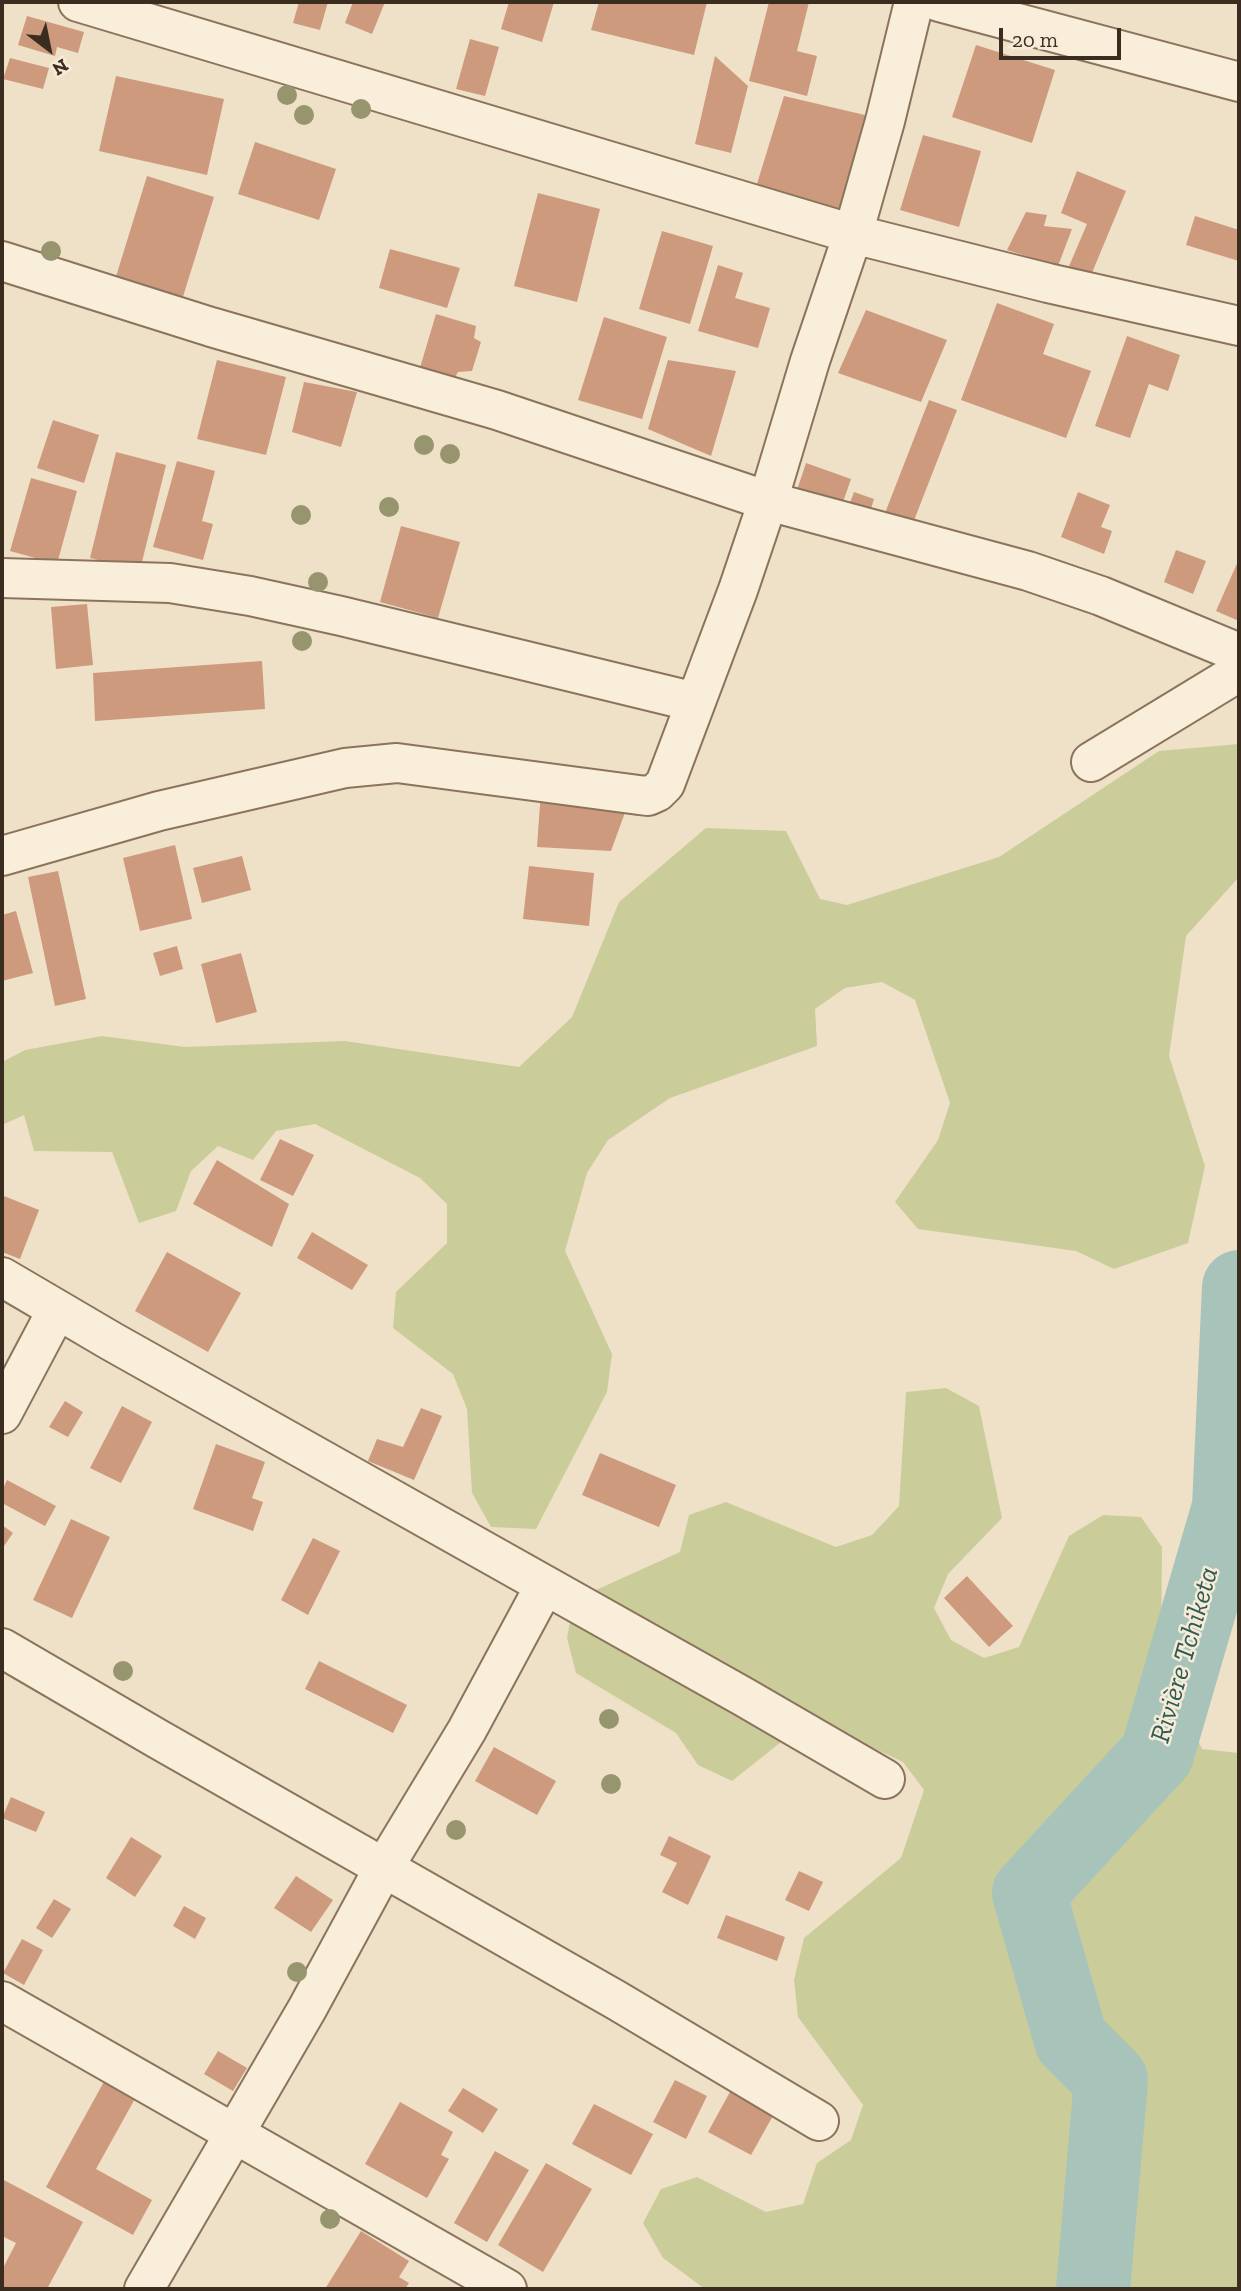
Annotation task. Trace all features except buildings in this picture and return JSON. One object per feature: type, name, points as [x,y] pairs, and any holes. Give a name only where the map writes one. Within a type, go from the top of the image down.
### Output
[{"type":"street","points":[[78,2],[853,234],[1048,283],[1239,325]]},
{"type":"street","points":[[2,856],[159,811],[345,768],[397,763],[648,796],[657,792],[665,784],[738,590],[768,501],[810,361],[853,234],[885,121],[914,2]]},
{"type":"street","points":[[939,2],[1239,82]]},
{"type":"street","points":[[2,261],[211,327],[496,410],[768,501],[1028,571],[1101,596],[1239,653]]},
{"type":"street","points":[[2,578],[170,583],[250,596],[695,702]]},
{"type":"street","points":[[1091,762],[1239,672]]},
{"type":"street","points":[[2,1277],[885,1779]]},
{"type":"street","points":[[2,1414],[57,1310]]},
{"type":"street","points":[[144,2289],[307,2009],[383,1868],[467,1730],[544,1587]]},
{"type":"street","points":[[2,1648],[616,2000],[819,2120]]},
{"type":"street","points":[[2,2001],[507,2289]]},
{"type":"green space","points":[[1239,744],[1239,877],[1186,936],[1169,1056],[1205,1166],[1188,1243],[1114,1269],[1076,1251],[918,1229],[895,1202],[938,1140],[950,1103],[915,1000],[882,982],[845,988],[815,1009],[817,1046],[670,1098],[608,1140],[587,1173],[565,1251],[612,1354],[607,1392],[536,1529],[491,1527],[472,1493],[467,1409],[453,1374],[393,1328],[396,1292],[447,1243],[447,1204],[420,1178],[315,1124],[276,1131],[253,1160],[218,1146],[191,1171],[176,1211],[139,1223],[112,1152],[34,1151],[24,1115],[2,1125],[2,1062],[25,1050],[102,1036],[185,1047],[345,1041],[519,1067],[572,1017],[619,902],[706,828],[786,831],[820,899],[847,905],[999,857],[1159,751]]},
{"type":"green space","points":[[946,1388],[979,1406],[1002,1518],[948,1574],[934,1608],[951,1640],[984,1658],[1019,1647],[1069,1536],[1103,1515],[1141,1517],[1162,1547],[1161,1663],[1202,1749],[1239,1753],[1239,2289],[705,2289],[663,2258],[643,2223],[661,2189],[697,2177],[766,2212],[803,2204],[817,2163],[851,2140],[863,2105],[798,2017],[794,1980],[804,1938],[901,1858],[924,1790],[903,1762],[831,1728],[795,1731],[732,1781],[698,1765],[676,1733],[576,1673],[567,1638],[574,1600],[680,1552],[689,1515],[726,1502],[836,1547],[872,1535],[899,1506],[906,1392]]},
{"type":"waterway","name":"Rivière Tchiketa","points":[[1093,2289],[1111,2080],[1071,2040],[1029,1893],[1157,1754],[1229,1507],[1239,1287]]}]
